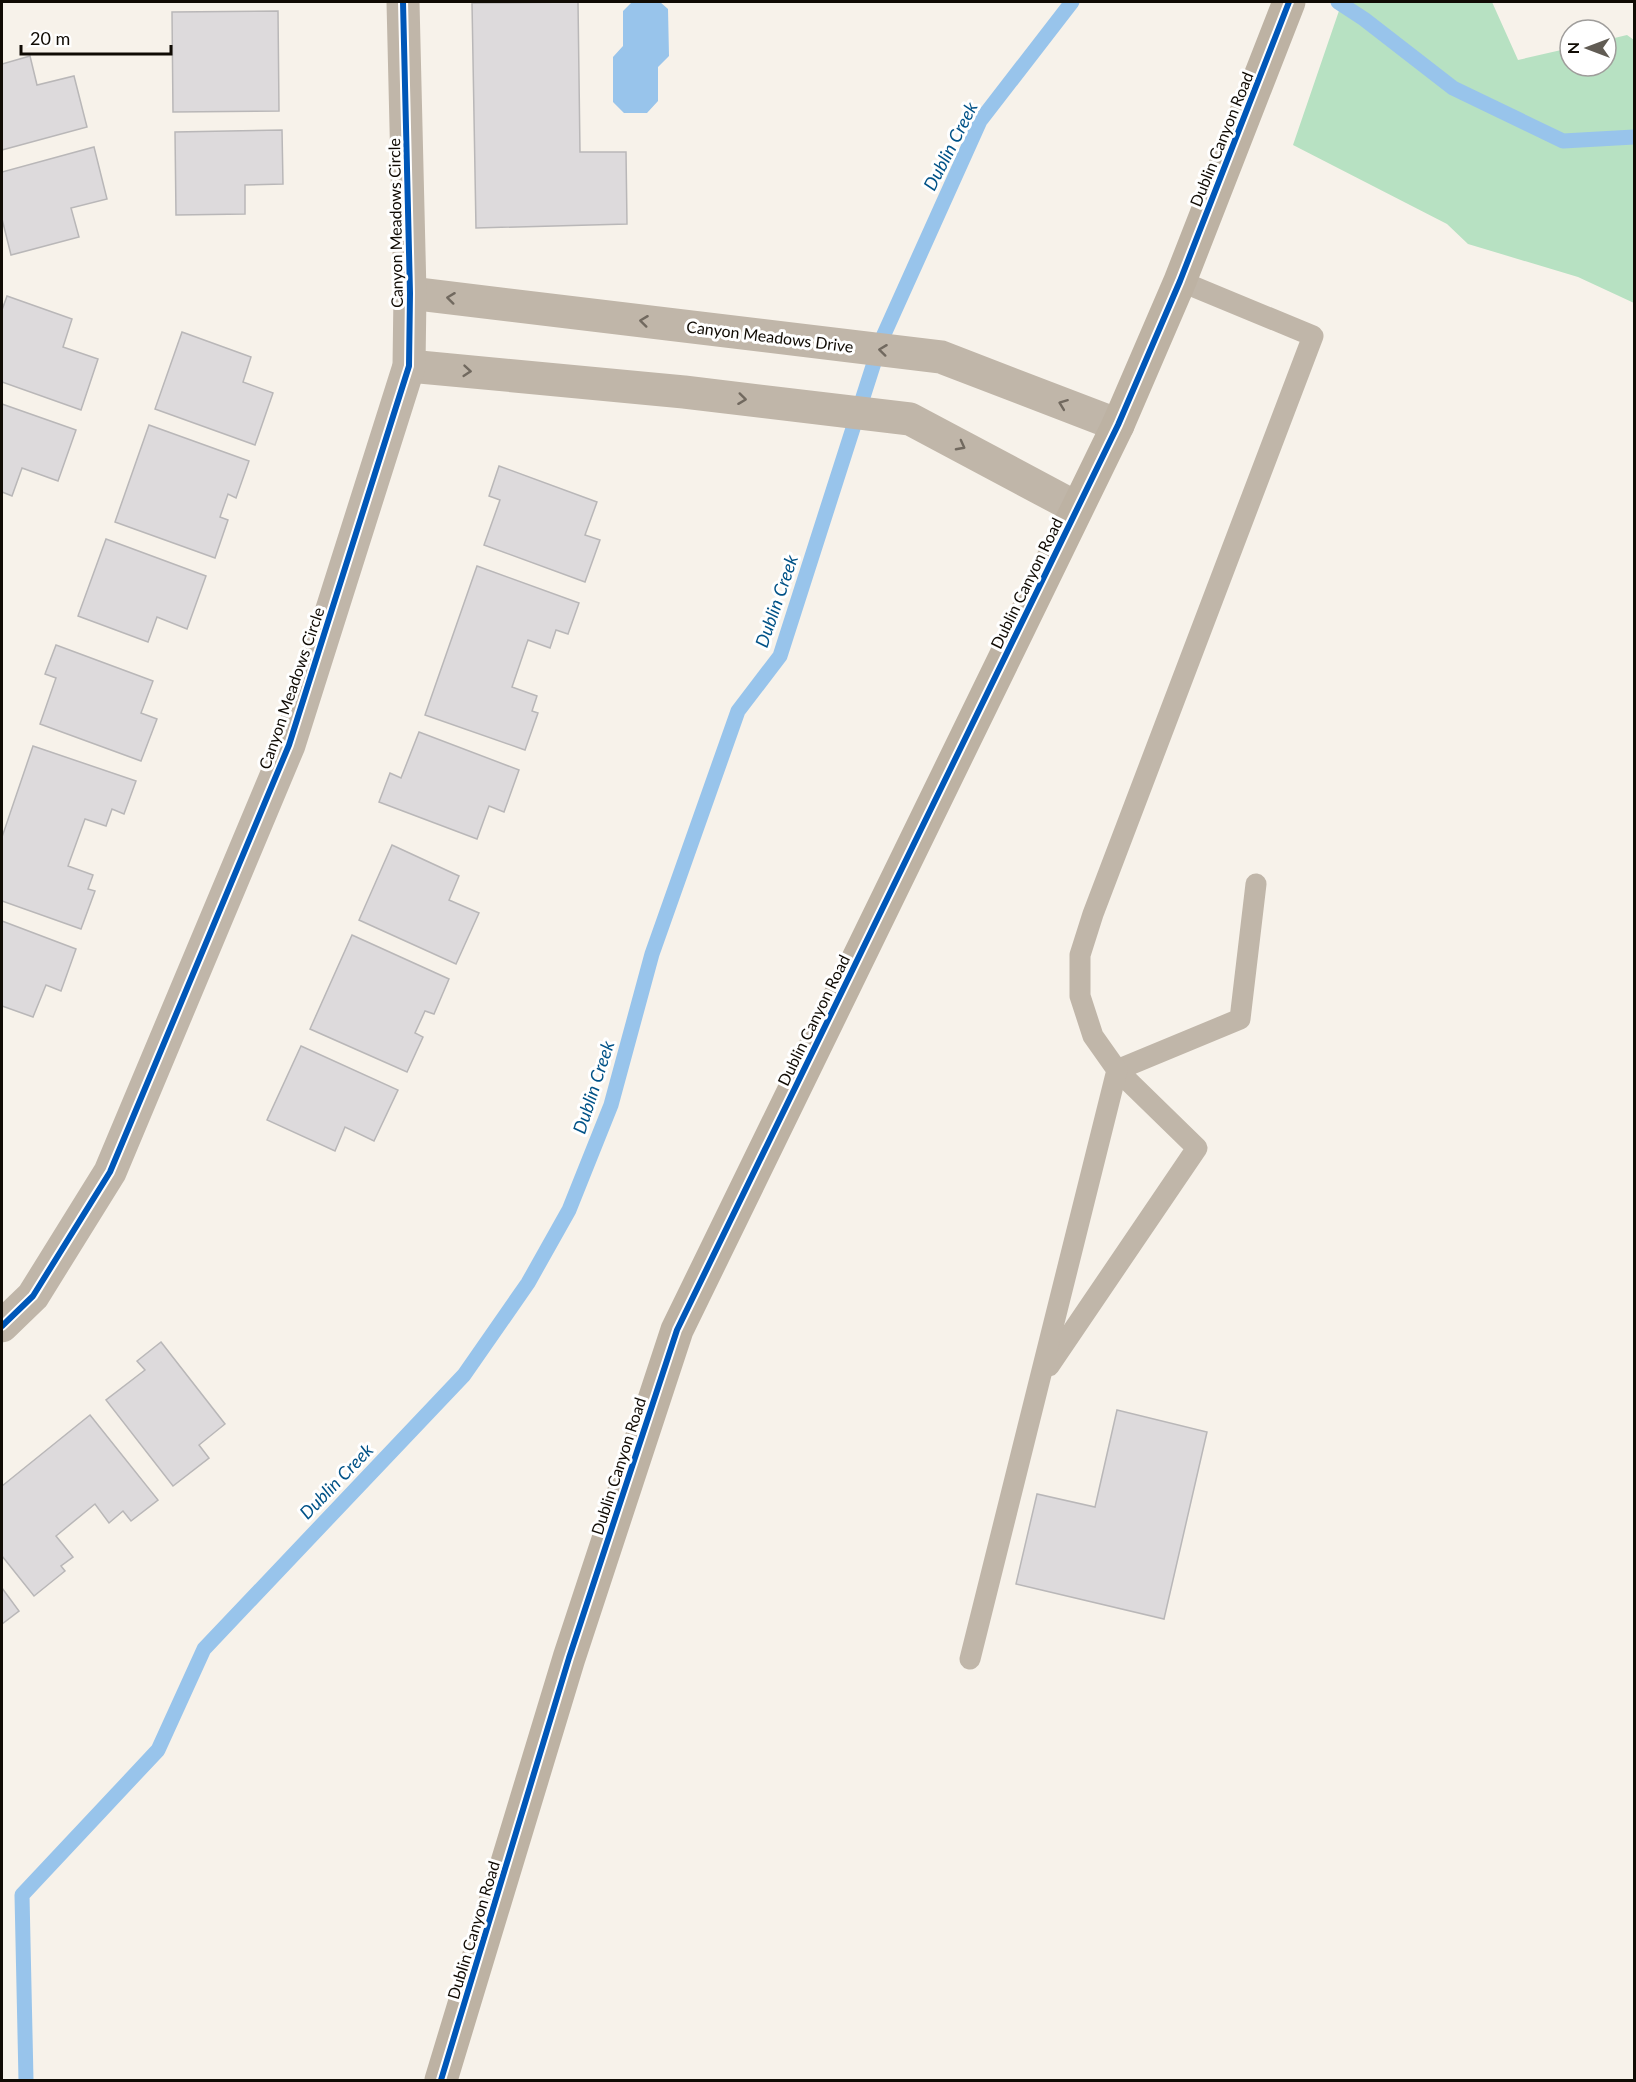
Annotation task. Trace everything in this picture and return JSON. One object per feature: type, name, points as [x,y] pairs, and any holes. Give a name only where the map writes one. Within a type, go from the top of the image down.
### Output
[{"type":"main road","name":"Dublin Canyon Road","points":[[441,2080],[569,1658],[678,1330],[1118,425],[1180,281],[1285,14]]},
{"type":"street","name":"Canyon Meadows Circle","points":[[2,1326],[33,1296],[110,1172],[289,745],[409,366],[410,293],[403,2]]},
{"type":"street","name":"Canyon Meadows Drive","points":[[410,293],[941,357],[1118,425]]},
{"type":"street","points":[[409,366],[684,392],[910,419],[1077,508]]},
{"type":"lane","points":[[1040,1379],[1197,1148],[1117,1070],[1093,1036],[1080,996],[1080,955],[1093,914],[1313,336],[1180,281]]},
{"type":"lane","points":[[1117,1070],[1240,1019],[1256,885]]},
{"type":"lane","points":[[970,1659],[1117,1070]]},
{"type":"green space","points":[[1342,2],[1492,2],[1518,60],[1558,51],[1558,78],[1618,78],[1618,37],[1627,35],[1634,40],[1634,303],[1578,277],[1468,244],[1447,224],[1293,145]]},
{"type":"water","points":[[632,2],[660,2],[668,9],[669,56],[658,67],[658,101],[647,113],[624,113],[613,102],[613,57],[623,46],[623,11]]},
{"type":"building","points":[[578,2],[580,152],[626,152],[627,224],[476,228],[472,3]]},
{"type":"building","points":[[278,11],[279,111],[173,112],[172,12]]},
{"type":"building","points":[[30,56],[37,85],[74,76],[87,127],[2,150],[2,64]]},
{"type":"building","points":[[282,130],[283,184],[245,185],[245,214],[176,215],[175,132]]},
{"type":"building","points":[[94,147],[107,199],[71,208],[79,237],[11,255],[2,219],[2,172]]},
{"type":"building","points":[[7,296],[72,319],[63,347],[98,359],[81,410],[2,382],[2,310]]},
{"type":"building","points":[[182,332],[251,357],[243,382],[273,393],[255,445],[155,409]]},
{"type":"building","points":[[2,404],[76,430],[58,481],[22,468],[12,496],[2,492]]},
{"type":"building","points":[[149,425],[249,461],[236,498],[228,494],[220,517],[228,520],[215,558],[115,522]]},
{"type":"building","points":[[499,466],[597,502],[585,535],[600,540],[585,582],[484,545],[500,500],[489,496]]},
{"type":"building","points":[[106,539],[206,576],[187,629],[157,617],[148,642],[78,616]]},
{"type":"building","points":[[477,566],[579,603],[568,634],[556,630],[550,648],[528,640],[512,687],[537,696],[532,711],[538,713],[525,750],[425,715]]},
{"type":"building","points":[[56,645],[153,681],[141,713],[157,719],[141,761],[40,724],[56,678],[45,674]]},
{"type":"building","points":[[419,732],[519,770],[504,812],[489,806],[477,839],[379,802],[390,773],[401,778]]},
{"type":"building","points":[[33,746],[136,781],[124,814],[112,809],[106,826],[85,819],[68,866],[93,875],[88,889],[95,891],[81,929],[2,901],[2,837]]},
{"type":"building","points":[[392,845],[459,876],[449,900],[479,913],[456,964],[359,920]]},
{"type":"building","points":[[2,921],[76,949],[61,991],[46,985],[33,1017],[2,1006]]},
{"type":"building","points":[[352,935],[449,979],[434,1014],[425,1011],[415,1033],[423,1037],[407,1072],[310,1029]]},
{"type":"building","points":[[301,1046],[398,1090],[374,1141],[345,1127],[335,1151],[267,1120]]},
{"type":"building","points":[[161,1342],[225,1424],[199,1445],[209,1458],[173,1486],[106,1400],[145,1370],[137,1361]]},
{"type":"building","points":[[1117,1410],[1207,1432],[1164,1619],[1016,1584],[1037,1494],[1095,1507]]},
{"type":"building","points":[[90,1415],[158,1500],[131,1521],[123,1511],[109,1523],[95,1504],[56,1536],[73,1557],[61,1566],[65,1571],[34,1596],[2,1556],[2,1486]]},
{"type":"building","points":[[2,1588],[19,1611],[2,1624]]},
{"type":"waterway","name":"Dublin Creek","points":[[26,2080],[22,1895],[158,1750],[204,1649],[464,1375],[528,1283],[569,1210],[611,1105],[652,954],[738,711],[780,656],[881,341],[980,121],[1072,2]]},
{"type":"waterway","points":[[1338,2],[1364,19],[1453,88],[1563,141],[1634,137]]},
{"type":"cycle path","points":[[2,1326],[33,1296],[110,1172],[289,745],[409,366],[410,293],[403,2]]},
{"type":"cycle path","points":[[441,2080],[569,1658],[677,1330],[1118,425],[1180,281],[1289,2]]}]
